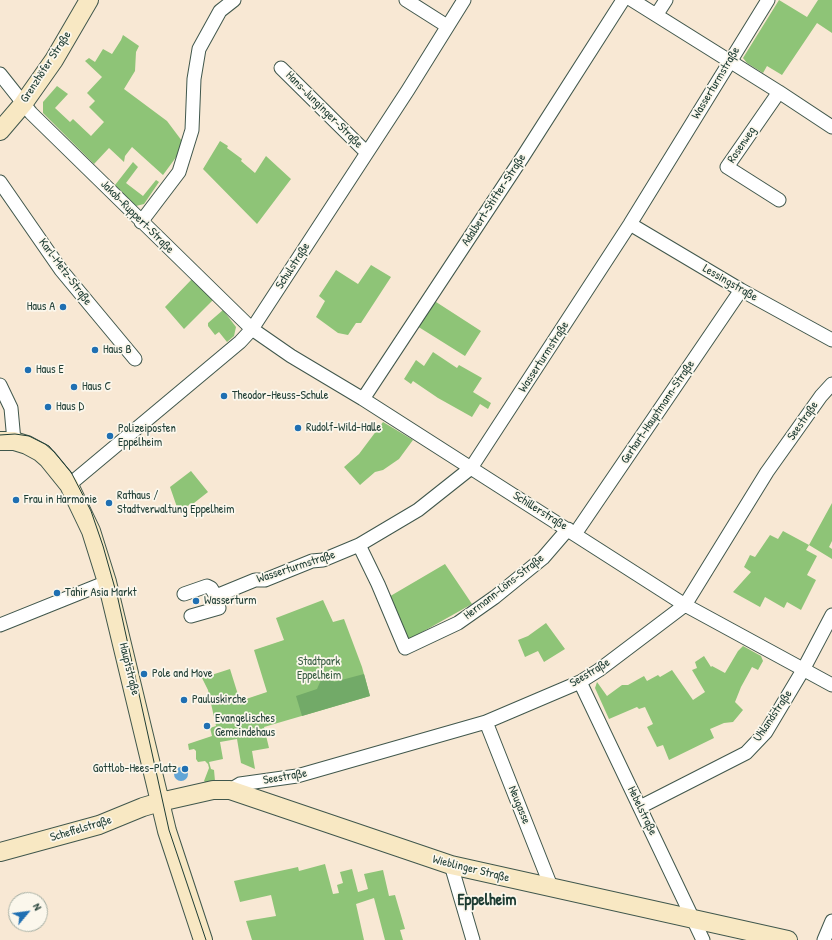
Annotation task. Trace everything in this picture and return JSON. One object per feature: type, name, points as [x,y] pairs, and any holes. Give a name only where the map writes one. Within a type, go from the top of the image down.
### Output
[{"type":"street","name":"Grenzhöfer Straße","points":[[0,131],[23,104],[54,60],[89,0]]},
{"type":"street","points":[[141,222],[179,172],[192,130],[194,79],[199,49],[220,11],[234,0]]},
{"type":"street","points":[[406,0],[447,26]]},
{"type":"street","name":"Schulstraße","points":[[69,485],[240,342],[252,329],[464,0]]},
{"type":"street","name":"Adalbert-Stifter-Straße","points":[[363,400],[518,165],[623,0]]},
{"type":"street","points":[[632,0],[730,60],[832,127]]},
{"type":"street","points":[[657,14],[666,0]]},
{"type":"street","name":"Wasserturmstraße","points":[[216,596],[255,580],[265,580],[312,561],[323,560],[359,545],[418,510],[471,468],[630,224],[768,0]]},
{"type":"street","name":"Hans-Junginger-Straße","points":[[281,68],[366,152]]},
{"type":"street","name":"Jakob-Ruppert-Straße","points":[[0,74],[23,104],[141,222],[252,329]]},
{"type":"street","name":"Rosenweg","points":[[779,92],[727,167],[779,200]]},
{"type":"street","name":"Karl-Metz-Straße","points":[[0,182],[61,270],[135,359]]},
{"type":"street","name":"Lessingstraße","points":[[630,224],[741,290],[832,340]]},
{"type":"street","name":"Gerhart-Hauptmann-Straße","points":[[572,531],[741,290]]},
{"type":"street","name":"Schillerstraße","points":[[252,329],[291,356],[572,531],[685,605],[832,685]]},
{"type":"street","name":"Seestraße","points":[[230,790],[240,784],[297,776],[486,722],[580,682],[599,670],[685,605],[767,472],[821,396],[832,384]]},
{"type":"street","points":[[0,385],[11,408],[7,441]]},
{"type":"street","name":"Hauptstraße","points":[[7,441],[40,452],[54,465],[69,485],[91,532],[108,582],[160,802],[177,864],[203,940]]},
{"type":"street","name":"Hermann-Löns-Straße","points":[[359,545],[378,584],[404,648],[458,623],[495,597],[543,558],[572,531]]},
{"type":"street","points":[[0,625],[108,582]]},
{"type":"street","points":[[184,594],[208,586],[216,596],[220,608],[191,616]]},
{"type":"street","name":"Uhlandstraße","points":[[640,807],[746,753],[766,732],[803,670],[832,615]]},
{"type":"street","name":"Hebelstraße","points":[[580,682],[703,940]]},
{"type":"street","name":"Neugasse","points":[[486,722],[552,889]]},
{"type":"street","name":"Wieblinger Straße","points":[[160,802],[213,790],[230,790],[451,865],[552,889],[788,940]]},
{"type":"street","name":"Scheffelstraße","points":[[0,852],[99,825],[143,806],[160,802]]},
{"type":"street","points":[[451,865],[473,940]]},
{"type":"street","points":[[824,940],[832,921]]},
{"type":"green space","points":[[779,0],[807,17],[818,0],[832,0],[832,33],[817,23],[782,75],[767,66],[763,73],[747,63],[743,58]]},
{"type":"green space","points":[[123,35],[139,46],[136,52],[135,71],[124,89],[167,121],[185,145],[163,175],[132,147],[125,156],[124,162],[109,148],[94,164],[43,113],[43,102],[57,86],[68,94],[55,108],[70,122],[73,119],[91,136],[104,122],[89,107],[95,101],[87,93],[102,77],[85,61],[89,58],[95,62],[103,49],[112,54]]},
{"type":"green space","points":[[220,141],[228,146],[227,148],[242,159],[241,161],[255,173],[266,156],[291,179],[257,224],[203,169]]},
{"type":"green space","points":[[133,162],[138,167],[126,183],[143,196],[156,180],[159,182],[144,204],[136,206],[115,185]]},
{"type":"green space","points":[[371,265],[391,277],[361,323],[356,323],[348,335],[338,333],[316,317],[325,301],[319,296],[336,270],[358,284]]},
{"type":"green space","points":[[192,279],[213,300],[184,329],[165,307]]},
{"type":"green space","points":[[433,300],[481,331],[465,356],[417,326]]},
{"type":"green space","points":[[223,310],[236,327],[234,336],[227,342],[219,332],[215,335],[208,326],[208,323]]},
{"type":"green space","points":[[433,352],[457,368],[459,365],[482,378],[473,392],[491,403],[488,409],[480,404],[472,417],[438,398],[413,381],[411,384],[404,379],[416,360],[424,366]]},
{"type":"green space","points":[[383,422],[413,440],[399,459],[383,470],[375,472],[360,485],[344,467],[359,454]]},
{"type":"green space","points":[[191,471],[208,492],[194,503],[178,510],[170,487]]},
{"type":"green space","points":[[832,503],[832,541],[829,547],[832,549],[832,559],[809,545]]},
{"type":"green space","points":[[783,531],[809,545],[806,550],[817,556],[807,575],[816,580],[801,610],[787,602],[784,608],[765,597],[760,607],[733,592],[751,572],[744,567],[750,555],[755,557],[770,535],[778,539]]},
{"type":"green space","points":[[445,564],[472,604],[408,640],[387,598]]},
{"type":"green space","name":"Stadtpark Eppelheim","points":[[323,600],[333,622],[344,619],[362,667],[370,696],[264,727],[269,748],[252,751],[255,769],[241,763],[237,739],[220,742],[223,759],[209,762],[211,769],[214,770],[215,781],[206,783],[204,781],[209,768],[208,764],[205,761],[198,762],[196,759],[196,751],[194,749],[189,750],[188,744],[212,736],[210,728],[216,726],[208,690],[202,678],[230,669],[240,701],[267,692],[254,650],[284,640],[276,618]]},
{"type":"green space","points":[[546,623],[565,649],[544,662],[538,651],[525,657],[518,640],[528,636]]},
{"type":"green space","points":[[743,646],[761,656],[763,661],[758,670],[752,667],[741,687],[735,702],[743,710],[733,722],[724,723],[710,729],[714,738],[669,760],[663,745],[657,747],[647,727],[653,724],[645,707],[639,709],[637,707],[609,719],[595,688],[597,682],[607,696],[622,685],[628,685],[644,676],[647,681],[658,675],[660,677],[672,670],[693,700],[705,692],[692,670],[697,668],[695,662],[704,656],[711,667],[712,666],[725,673],[738,651]]},
{"type":"green space","points":[[324,673],[328,674],[334,682],[364,674],[370,696],[302,716],[296,696],[317,689]]},
{"type":"green space","points":[[325,864],[333,894],[339,893],[337,885],[343,883],[340,872],[352,869],[358,892],[368,889],[364,874],[383,870],[389,896],[395,895],[405,929],[400,930],[403,940],[385,940],[374,898],[356,904],[364,940],[252,940],[246,921],[276,916],[271,895],[240,902],[234,881],[298,867],[299,871]]},
{"type":"water","points":[[181,767],[186,769],[188,774],[186,779],[181,781],[176,779],[174,774],[176,769]]},
{"type":"tram line","points":[[0,435],[15,434],[29,436],[49,446],[71,472],[91,511],[103,546],[118,599],[169,830],[206,940]]},
{"type":"place","name":"Haus A","points":[[63,307]]},
{"type":"place","name":"Haus B","points":[[95,350]]},
{"type":"place","name":"Haus E","points":[[28,370]]},
{"type":"place","name":"Haus C","points":[[74,387]]},
{"type":"place","name":"Theodor-Heuss-Schule","points":[[224,396]]},
{"type":"place","name":"Haus D","points":[[48,407]]},
{"type":"place","name":"Rudolf-Wild-Halle","points":[[298,428]]},
{"type":"place","name":"Polizeiposten Eppelheim","points":[[110,436]]},
{"type":"place","name":"Frau in Harmonie","points":[[16,500]]},
{"type":"place","name":"Rathaus / Stadtverwaltung Eppelheim","points":[[109,503]]},
{"type":"place","name":"Tahir Asia Markt","points":[[57,593]]},
{"type":"place","name":"Wasserturm","points":[[196,601]]},
{"type":"place","name":"Pole and Move","points":[[144,674]]},
{"type":"place","name":"Pauluskirche","points":[[184,700]]},
{"type":"place","name":"Evangelisches Gemeindehaus","points":[[207,726]]},
{"type":"place","name":"Gottlob-Hees-Platz","points":[[185,769]]},
{"type":"district","name":"Eppelheim","points":[[487,901]]}]
